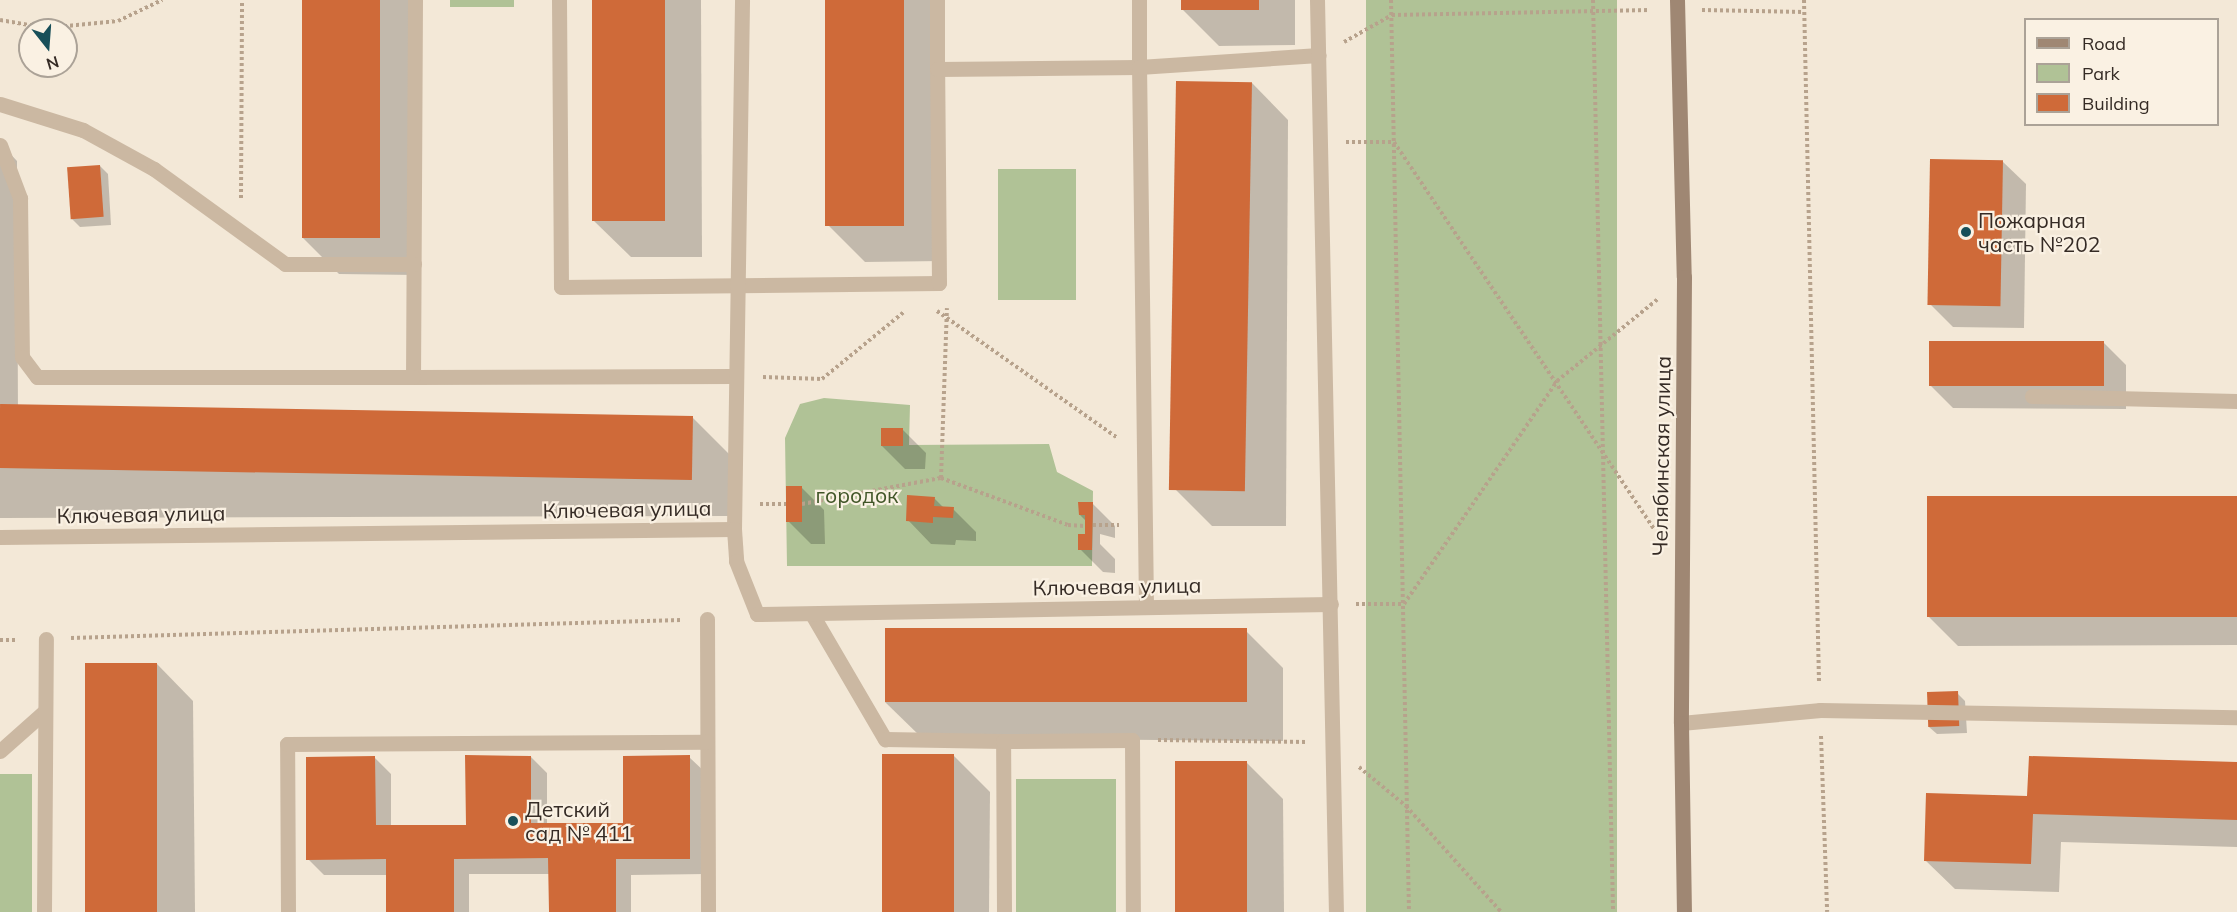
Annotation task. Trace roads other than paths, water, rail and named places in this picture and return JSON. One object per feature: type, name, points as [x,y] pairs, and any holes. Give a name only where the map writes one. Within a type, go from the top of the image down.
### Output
[{"type":"street","points":[[414,376],[415,0]]},
{"type":"street","points":[[559,0],[561,287],[939,283],[937,0]]},
{"type":"street","points":[[734,529],[742,0]]},
{"type":"street","points":[[1138,0],[1146,606]]},
{"type":"street","points":[[1317,0],[1323,142],[1331,604],[1331,743],[1336,912]]},
{"type":"street","name":"Челябинская улица","points":[[1677,4],[1684,277],[1681,723],[1684,912]]},
{"type":"street","points":[[937,69],[1139,67],[1319,55]]},
{"type":"street","points":[[0,104],[83,130],[154,169],[241,229],[285,264],[414,264]]},
{"type":"street","points":[[0,146],[20,198],[22,357],[37,377],[735,376]]},
{"type":"street","points":[[2032,396],[2237,400]]},
{"type":"street","name":"Ключевая улица","points":[[0,537],[734,529],[736,561],[757,614],[813,616],[1146,606],[1331,604]]},
{"type":"street","points":[[813,616],[885,739],[1132,740],[1133,912]]},
{"type":"street","points":[[707,619],[708,912]]},
{"type":"street","points":[[44,912],[46,639]]},
{"type":"street","points":[[1681,723],[1820,710],[2237,717]]},
{"type":"street","points":[[0,751],[44,712]]},
{"type":"street","points":[[1003,741],[1004,912]]},
{"type":"street","points":[[288,912],[287,744],[707,742]]},
{"type":"place","name":"Пожарная часть №202","points":[[1966,232]]},
{"type":"place","name":"Детский сад № 411","points":[[513,821]]},
{"type":"park label","name":"городок","points":[[857,495]]}]
